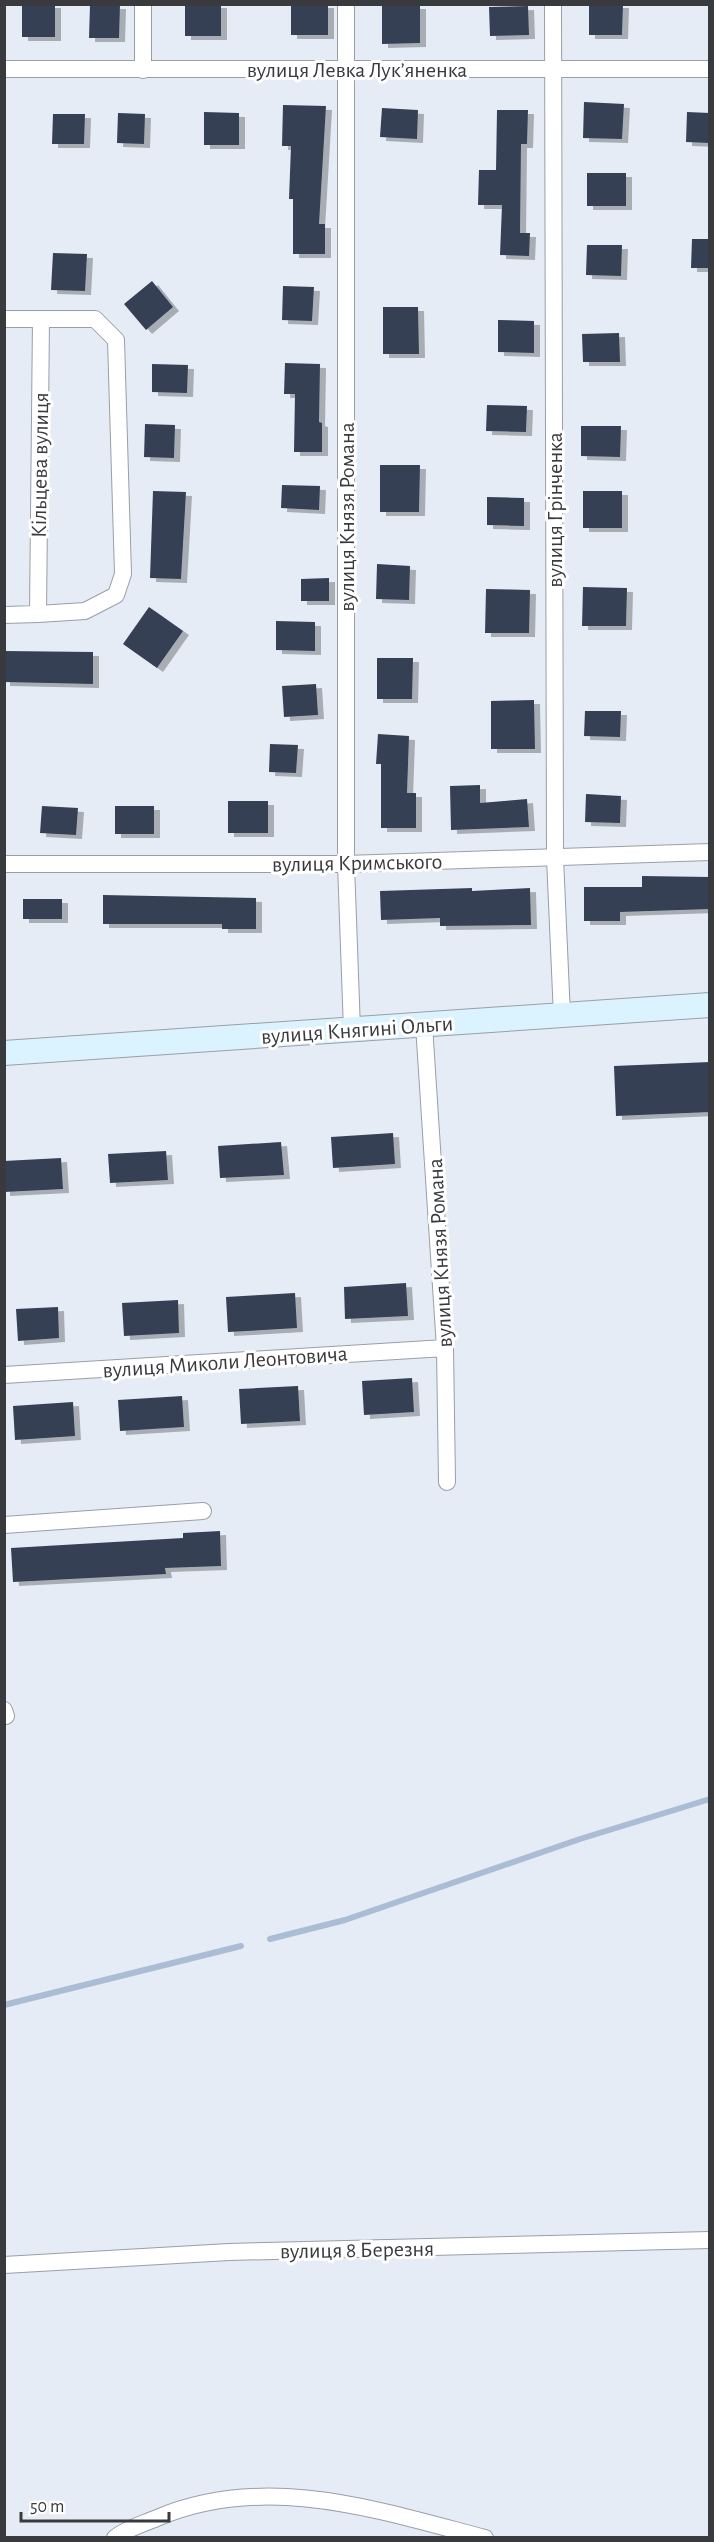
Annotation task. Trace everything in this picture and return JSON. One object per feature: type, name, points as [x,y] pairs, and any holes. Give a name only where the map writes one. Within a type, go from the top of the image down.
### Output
[{"type":"street","points":[[143,4],[143,70]]},
{"type":"street","name":"вулиця Князя Романа","points":[[346,4],[346,864],[352,1030]]},
{"type":"street","name":"вулиця Грінченка","points":[[553,4],[555,858],[562,1016]]},
{"type":"street","name":"вулиця Левка Лукʼяненка","points":[[4,69],[710,69]]},
{"type":"street","points":[[4,319],[95,319],[116,340],[123,574],[116,594],[85,611],[4,615]]},
{"type":"street","name":"Кільцева вулиця","points":[[38,614],[41,319]]},
{"type":"street","name":"вулиця Кримського","points":[[4,864],[346,864],[710,852]]},
{"type":"street","name":"вулиця Княгині Ольги","points":[[4,1053],[710,1005]]},
{"type":"street","name":"вулиця Князя Романа","points":[[424,1024],[445,1348],[447,1482]]},
{"type":"street","name":"вулиця Миколи Леонтовича","points":[[4,1375],[445,1348]]},
{"type":"street","points":[[4,1526],[203,1511]]},
{"type":"street","name":"вулиця 8 Березня","points":[[4,2265],[229,2252],[710,2240]]},
{"type":"street","points":[[115,2538],[175,2510],[225,2499],[282,2495],[351,2505],[485,2538]]},
{"type":"building","points":[[22,4],[55,4],[55,37],[22,37]]},
{"type":"building","points":[[185,4],[221,4],[221,36],[185,36]]},
{"type":"building","points":[[291,4],[328,4],[328,35],[291,35]]},
{"type":"building","points":[[589,4],[623,4],[622,35],[589,35]]},
{"type":"building","points":[[90,5],[120,5],[119,38],[89,38]]},
{"type":"building","points":[[382,5],[420,5],[420,43],[382,44]]},
{"type":"building","points":[[528,6],[529,35],[490,36],[489,7]]},
{"type":"building","points":[[584,102],[624,104],[622,139],[583,138]]},
{"type":"building","points":[[283,105],[326,106],[319,224],[325,224],[325,254],[293,254],[293,199],[289,199],[291,146],[282,146]]},
{"type":"building","points":[[382,108],[418,110],[417,139],[380,137]]},
{"type":"building","points":[[497,110],[528,110],[527,144],[521,144],[520,233],[530,233],[529,256],[500,255],[502,205],[478,205],[479,170],[496,170]]},
{"type":"building","points":[[204,112],[239,113],[239,145],[204,145]]},
{"type":"building","points":[[687,112],[710,113],[710,143],[686,142]]},
{"type":"building","points":[[118,113],[145,114],[144,144],[117,143]]},
{"type":"building","points":[[53,114],[85,114],[84,144],[52,144]]},
{"type":"building","points":[[587,173],[626,173],[626,206],[587,206]]},
{"type":"building","points":[[692,239],[710,239],[710,268],[691,268]]},
{"type":"building","points":[[587,245],[622,245],[621,276],[586,275]]},
{"type":"building","points":[[53,253],[87,254],[85,291],[51,290]]},
{"type":"building","points":[[152,281],[173,307],[146,330],[124,304]]},
{"type":"building","points":[[283,286],[314,287],[312,321],[282,320]]},
{"type":"building","points":[[383,307],[418,307],[419,354],[383,354]]},
{"type":"building","points":[[498,320],[534,321],[534,353],[498,352]]},
{"type":"building","points":[[619,333],[620,362],[583,362],[582,334]]},
{"type":"building","points":[[285,363],[320,364],[319,422],[322,423],[322,452],[294,452],[295,394],[284,394]]},
{"type":"building","points":[[152,364],[188,365],[187,393],[152,392]]},
{"type":"building","points":[[487,405],[527,406],[526,432],[486,431]]},
{"type":"building","points":[[145,424],[175,425],[174,458],[144,457]]},
{"type":"building","points":[[581,426],[621,426],[620,457],[581,456]]},
{"type":"building","points":[[380,465],[420,465],[419,512],[380,512]]},
{"type":"building","points":[[282,485],[320,486],[319,510],[281,508]]},
{"type":"building","points":[[153,491],[186,492],[181,579],[150,578]]},
{"type":"building","points":[[583,491],[622,491],[622,528],[583,528]]},
{"type":"building","points":[[487,497],[524,498],[524,526],[487,525]]},
{"type":"building","points":[[377,564],[410,566],[409,600],[376,599]]},
{"type":"building","points":[[329,578],[329,601],[301,601],[301,579]]},
{"type":"building","points":[[583,587],[627,588],[626,626],[582,626]]},
{"type":"building","points":[[486,589],[530,590],[529,633],[485,633]]},
{"type":"building","points":[[149,607],[183,631],[157,668],[123,644]]},
{"type":"building","points":[[276,621],[315,622],[315,651],[276,650]]},
{"type":"building","points":[[4,651],[93,652],[93,684],[4,682]]},
{"type":"building","points":[[377,658],[413,658],[412,699],[377,699]]},
{"type":"building","points":[[316,684],[318,715],[284,717],[282,686]]},
{"type":"building","points":[[534,700],[535,749],[491,749],[491,701]]},
{"type":"building","points":[[585,711],[621,711],[620,737],[584,736]]},
{"type":"building","points":[[378,734],[409,736],[407,793],[416,793],[416,828],[381,828],[381,764],[376,764]]},
{"type":"building","points":[[270,744],[298,745],[296,773],[269,772]]},
{"type":"building","points":[[480,785],[480,803],[527,799],[529,827],[451,830],[450,786]]},
{"type":"building","points":[[586,794],[621,796],[620,823],[585,822]]},
{"type":"building","points":[[228,801],[268,801],[268,833],[228,833]]},
{"type":"building","points":[[42,806],[78,808],[76,835],[40,833]]},
{"type":"building","points":[[115,806],[154,806],[154,834],[115,834]]},
{"type":"building","points":[[642,876],[710,877],[710,909],[620,912],[620,921],[584,921],[584,887],[642,887]]},
{"type":"building","points":[[472,888],[472,891],[530,888],[531,925],[440,926],[440,918],[381,920],[380,891]]},
{"type":"building","points":[[103,895],[256,898],[256,929],[222,929],[222,924],[103,924]]},
{"type":"building","points":[[23,899],[62,899],[62,919],[23,919]]},
{"type":"building","points":[[710,1062],[710,1112],[616,1116],[614,1066]]},
{"type":"building","points":[[393,1133],[395,1164],[333,1168],[331,1137]]},
{"type":"building","points":[[281,1142],[284,1175],[220,1178],[218,1146]]},
{"type":"building","points":[[166,1151],[168,1180],[110,1183],[108,1154]]},
{"type":"building","points":[[61,1158],[63,1189],[4,1192],[4,1161]]},
{"type":"building","points":[[406,1283],[408,1316],[345,1319],[344,1287]]},
{"type":"building","points":[[295,1293],[297,1328],[228,1332],[226,1297]]},
{"type":"building","points":[[178,1300],[179,1333],[124,1336],[122,1303]]},
{"type":"building","points":[[58,1307],[59,1338],[18,1341],[16,1309]]},
{"type":"building","points":[[412,1378],[414,1412],[364,1415],[362,1381]]},
{"type":"building","points":[[298,1386],[300,1421],[241,1424],[239,1389]]},
{"type":"building","points":[[182,1396],[184,1427],[120,1431],[118,1400]]},
{"type":"building","points":[[73,1402],[75,1436],[15,1440],[13,1406]]},
{"type":"building","points":[[220,1531],[221,1566],[165,1568],[166,1574],[13,1582],[11,1548],[183,1538],[183,1533]]},
{"type":"waterway","points":[[270,1939],[345,1920],[580,1839],[710,1799]]},
{"type":"waterway","points":[[4,2005],[241,1946]]}]
